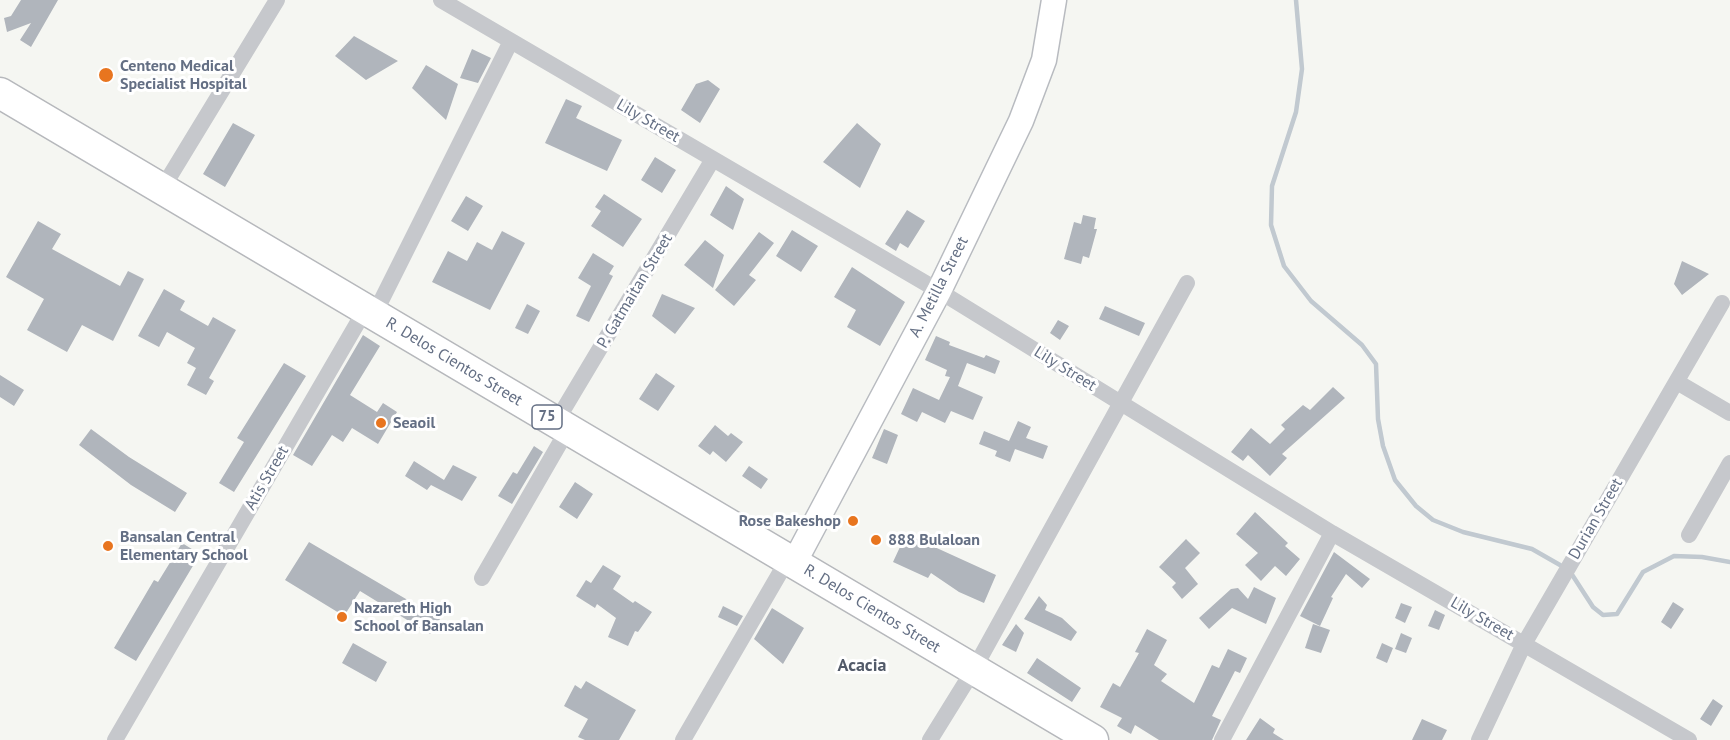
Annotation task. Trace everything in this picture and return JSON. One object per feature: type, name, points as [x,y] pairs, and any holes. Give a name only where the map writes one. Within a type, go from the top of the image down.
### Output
[{"type":"highway","name":"R. Delos Cientos Street","points":[[0,93],[1092,740]]},
{"type":"main road","name":"A. Metilla Street","points":[[791,561],[939,291],[1035,89],[1050,33],[1054,0]]},
{"type":"street","points":[[162,189],[278,0]]},
{"type":"street","name":"Lily Street","points":[[441,0],[939,291],[1332,532],[1689,740]]},
{"type":"street","name":"Atis Street","points":[[115,740],[370,312],[511,41]]},
{"type":"street","name":"P. Gatmaitan Street","points":[[482,578],[562,426],[713,159]]},
{"type":"street","points":[[930,740],[974,669],[1187,283]]},
{"type":"street","name":"Durian Street","points":[[1479,740],[1524,644],[1722,303]]},
{"type":"street","points":[[1677,382],[1730,413]]},
{"type":"street","points":[[1689,535],[1730,464]]},
{"type":"street","points":[[1222,740],[1332,532]]},
{"type":"street","points":[[683,740],[791,561]]},
{"type":"building","points":[[21,0],[58,0],[31,47],[20,40],[31,23],[7,32],[4,18],[11,16]]},
{"type":"building","points":[[354,36],[398,61],[366,80],[335,56]]},
{"type":"building","points":[[472,49],[491,58],[478,83],[460,78]]},
{"type":"building","points":[[426,65],[458,84],[446,120],[412,88]]},
{"type":"building","points":[[708,80],[720,89],[700,123],[681,110],[696,84]]},
{"type":"building","points":[[566,99],[582,106],[576,118],[622,140],[607,171],[545,143]]},
{"type":"building","points":[[233,123],[255,135],[225,187],[203,174]]},
{"type":"building","points":[[857,123],[881,144],[860,188],[823,162]]},
{"type":"building","points":[[655,157],[676,170],[662,193],[641,180]]},
{"type":"building","points":[[726,186],[744,199],[733,230],[710,215]]},
{"type":"building","points":[[604,194],[642,219],[623,247],[591,226],[601,211],[595,207]]},
{"type":"building","points":[[466,196],[483,206],[468,231],[451,221]]},
{"type":"building","points":[[907,210],[925,221],[908,248],[900,243],[896,251],[885,244]]},
{"type":"building","points":[[1083,215],[1096,218],[1094,229],[1097,229],[1089,258],[1083,256],[1081,264],[1064,259],[1074,222],[1081,224]]},
{"type":"building","points":[[38,221],[61,234],[52,249],[120,286],[128,271],[144,279],[113,341],[82,325],[67,352],[27,330],[44,299],[6,277]]},
{"type":"building","points":[[792,230],[818,246],[801,272],[776,256]]},
{"type":"building","points":[[502,231],[525,243],[490,310],[432,282],[448,251],[467,261],[477,242],[492,250]]},
{"type":"building","points":[[759,232],[774,243],[749,275],[756,280],[734,306],[715,290]]},
{"type":"building","points":[[705,240],[724,255],[713,288],[684,265]]},
{"type":"building","points":[[593,253],[614,266],[609,274],[613,276],[589,322],[576,316],[591,286],[578,278]]},
{"type":"building","points":[[1682,261],[1709,274],[1682,295],[1674,284]]},
{"type":"building","points":[[852,267],[905,302],[880,346],[847,327],[856,310],[834,297]]},
{"type":"building","points":[[164,289],[185,301],[180,310],[208,326],[213,317],[236,330],[209,378],[214,381],[206,395],[187,385],[196,368],[187,363],[195,348],[167,332],[159,347],[138,336]]},
{"type":"building","points":[[662,294],[695,308],[675,334],[652,316]]},
{"type":"building","points":[[527,304],[540,311],[528,334],[515,328]]},
{"type":"building","points":[[1105,306],[1145,323],[1139,336],[1099,319]]},
{"type":"building","points":[[1058,320],[1069,326],[1060,340],[1050,333]]},
{"type":"building","points":[[363,335],[380,346],[350,395],[377,412],[383,403],[397,412],[378,444],[352,428],[343,442],[332,435],[312,466],[293,455]]},
{"type":"building","points":[[936,336],[950,342],[949,345],[984,358],[986,355],[1000,361],[995,374],[967,363],[958,386],[983,397],[973,420],[951,411],[945,423],[922,412],[917,422],[901,414],[913,388],[939,400],[950,377],[945,376],[947,370],[925,360]]},
{"type":"building","points":[[284,363],[306,376],[234,492],[219,483],[244,442],[237,438]]},
{"type":"building","points":[[656,373],[675,386],[658,411],[639,399]]},
{"type":"building","points":[[0,375],[24,390],[14,406],[0,397]]},
{"type":"building","points":[[1333,387],[1345,398],[1282,454],[1287,458],[1270,476],[1248,455],[1243,461],[1231,452],[1251,428],[1270,444],[1285,429],[1281,425],[1303,405],[1310,410]]},
{"type":"building","points":[[1018,421],[1031,427],[1026,438],[1048,446],[1043,459],[1015,449],[1010,462],[995,456],[997,451],[979,444],[984,431],[1009,441]]},
{"type":"building","points":[[715,425],[728,436],[731,433],[743,442],[726,462],[713,451],[710,455],[698,446]]},
{"type":"building","points":[[91,429],[129,457],[187,493],[175,512],[131,485],[79,445]]},
{"type":"building","points":[[884,429],[898,435],[887,464],[872,458]]},
{"type":"building","points":[[534,446],[543,452],[512,504],[498,496],[513,472],[517,474]]},
{"type":"building","points":[[414,461],[444,480],[453,465],[477,477],[462,501],[431,485],[427,490],[405,476]]},
{"type":"building","points":[[749,466],[768,479],[761,489],[742,476]]},
{"type":"building","points":[[575,482],[593,494],[577,519],[559,507]]},
{"type":"building","points":[[1255,512],[1288,543],[1285,546],[1300,559],[1286,576],[1275,566],[1261,581],[1245,565],[1258,553],[1236,534]]},
{"type":"building","points":[[906,534],[996,575],[984,603],[959,592],[931,573],[928,578],[893,562]]},
{"type":"building","points":[[1186,539],[1200,553],[1185,568],[1198,584],[1182,599],[1172,587],[1176,583],[1159,567]]},
{"type":"building","points":[[309,542],[440,619],[430,634],[360,591],[344,616],[285,580]]},
{"type":"building","points":[[182,543],[200,554],[136,661],[114,648],[154,580],[158,582]]},
{"type":"building","points":[[1334,552],[1370,579],[1362,588],[1346,574],[1331,597],[1333,598],[1320,626],[1300,616]]},
{"type":"building","points":[[603,565],[621,576],[613,589],[633,603],[635,601],[652,612],[638,632],[635,631],[628,646],[608,637],[616,618],[597,604],[595,608],[576,596],[586,580],[591,583]]},
{"type":"building","points":[[1254,587],[1276,598],[1266,624],[1232,608],[1209,629],[1199,618],[1231,589],[1238,588],[1248,599]]},
{"type":"building","points":[[1039,596],[1047,605],[1045,610],[1062,618],[1077,632],[1071,641],[1024,619]]},
{"type":"building","points":[[1673,602],[1684,609],[1671,629],[1661,622]]},
{"type":"building","points":[[1401,603],[1412,607],[1405,623],[1395,618]]},
{"type":"building","points":[[723,606],[743,616],[737,626],[718,617]]},
{"type":"building","points":[[772,608],[804,628],[783,664],[754,639]]},
{"type":"building","points":[[1435,610],[1445,615],[1439,630],[1428,626]]},
{"type":"building","points":[[1016,624],[1024,633],[1016,652],[1002,645]]},
{"type":"building","points":[[1313,624],[1330,630],[1321,653],[1305,648]]},
{"type":"building","points":[[1147,629],[1167,640],[1154,665],[1167,674],[1161,681],[1194,703],[1212,665],[1219,668],[1228,649],[1247,658],[1240,673],[1235,671],[1212,716],[1221,720],[1212,740],[1159,740],[1135,725],[1131,734],[1117,726],[1122,718],[1100,707],[1113,683],[1120,687],[1139,653],[1135,652]]},
{"type":"building","points":[[1401,633],[1412,638],[1406,653],[1395,649]]},
{"type":"building","points":[[353,643],[387,662],[376,682],[342,663]]},
{"type":"building","points":[[1382,643],[1393,648],[1387,663],[1376,658]]},
{"type":"building","points":[[1037,658],[1081,688],[1072,702],[1027,673]]},
{"type":"building","points":[[586,681],[636,710],[619,740],[585,740],[578,737],[588,719],[564,706],[575,685],[581,689]]},
{"type":"building","points":[[1713,699],[1723,706],[1711,726],[1700,719]]},
{"type":"building","points":[[1260,718],[1275,729],[1273,733],[1284,740],[1246,740]]},
{"type":"building","points":[[1422,719],[1447,730],[1442,740],[1412,740]]},
{"type":"waterway","points":[[1296,0],[1302,69],[1296,112],[1272,186],[1271,225],[1284,266],[1311,301],[1362,345],[1376,364],[1378,419],[1383,446],[1395,480],[1416,506],[1433,520],[1463,532],[1532,549],[1560,565]]},
{"type":"waterway","points":[[1571,573],[1593,607],[1603,615],[1617,614],[1643,572],[1674,556],[1702,557],[1730,562]]},
{"type":"place","name":"Centeno Medical Specialist Hospital","points":[[106,75]]},
{"type":"place","name":"Seaoil","points":[[381,423]]},
{"type":"place","name":"Rose Bakeshop","points":[[853,521]]},
{"type":"place","name":"888 Bulaloan","points":[[876,540]]},
{"type":"place","name":"Bansalan Central Elementary School","points":[[108,546]]},
{"type":"place","name":"Nazareth High School of Bansalan","points":[[342,617]]},
{"type":"district","name":"Acacia","points":[[862,666]]}]
